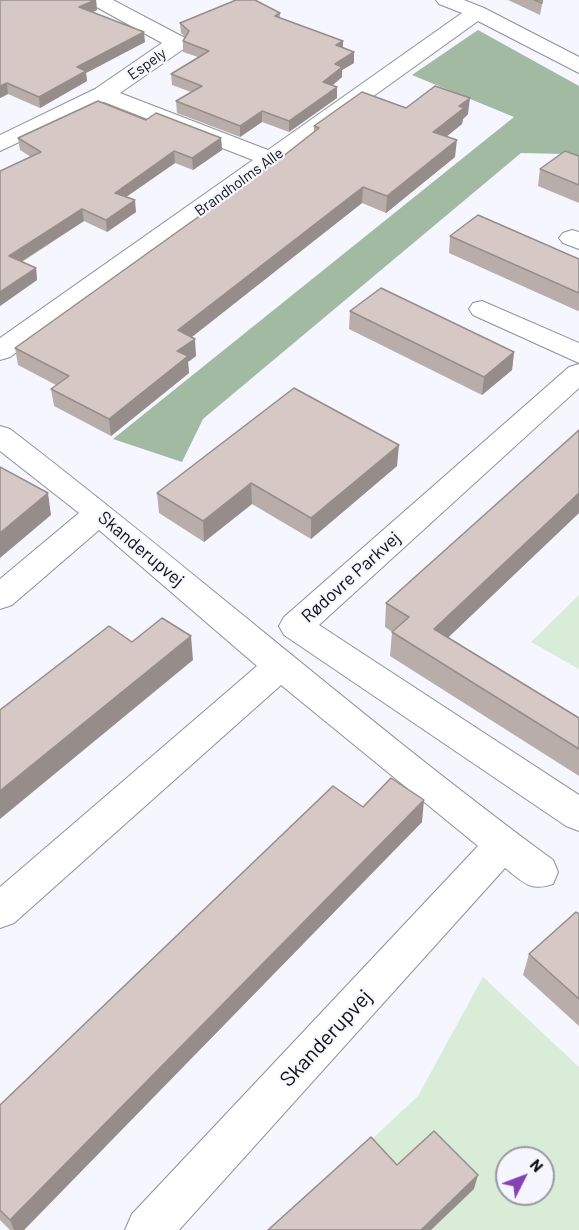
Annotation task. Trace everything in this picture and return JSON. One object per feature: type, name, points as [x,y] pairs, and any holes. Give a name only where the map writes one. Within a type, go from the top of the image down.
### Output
[{"type":"street","name":"Espely","points":[[6,137],[103,94],[177,43],[98,0]]},
{"type":"street","points":[[446,0],[477,12],[579,66]]},
{"type":"street","name":"Brandholms Alle","points":[[0,351],[477,12]]},
{"type":"street","name":"Espely","points":[[103,94],[271,159]]},
{"type":"street","points":[[482,309],[579,354]]},
{"type":"street","name":"Rødovre Parkvej","points":[[579,373],[296,626],[579,815]]},
{"type":"street","name":"Skanderupvej","points":[[0,436],[99,513],[280,666],[503,845],[540,872]]},
{"type":"street","points":[[0,597],[99,513]]},
{"type":"street","points":[[0,910],[280,666]]},
{"type":"street","name":"Skanderupvej","points":[[148,1230],[503,845]]},
{"type":"green space","points":[[478,30],[579,86],[579,159],[567,154],[521,153],[203,419],[182,462],[113,439],[514,117],[412,75]]},
{"type":"green space","points":[[579,595],[579,669],[531,642]]},
{"type":"green space","points":[[483,977],[579,1067],[579,1230],[275,1230],[418,1096]]},
{"type":"building","points":[[0,0],[95,0],[79,7],[144,32],[77,67],[86,71],[39,97],[7,83],[0,86]]},
{"type":"building","points":[[236,0],[255,0],[280,13],[275,16],[343,41],[336,45],[354,52],[335,64],[342,67],[323,82],[337,87],[289,121],[262,111],[240,126],[176,101],[202,86],[171,74],[209,51],[183,41],[189,31],[180,23]]},
{"type":"building","points":[[435,86],[470,98],[459,106],[464,108],[433,132],[457,140],[387,196],[363,187],[178,330],[195,339],[177,351],[188,356],[109,419],[51,389],[69,376],[15,348],[282,157],[319,128],[314,126],[362,92],[406,108]]},
{"type":"building","points":[[98,101],[146,120],[156,113],[221,138],[192,158],[174,151],[115,193],[135,200],[106,220],[82,209],[9,256],[36,268],[0,292],[0,171],[41,152],[18,138]]},
{"type":"building","points":[[565,151],[579,156],[579,185],[540,169]]},
{"type":"building","points":[[478,215],[579,259],[579,293],[450,236]]},
{"type":"building","points":[[381,288],[514,352],[484,377],[350,311]]},
{"type":"building","points":[[294,388],[399,445],[311,518],[251,483],[203,521],[157,493]]},
{"type":"building","points":[[579,430],[579,493],[434,629],[579,718],[579,749],[392,632],[409,617],[386,603]]},
{"type":"building","points":[[0,467],[48,493],[0,533]]},
{"type":"building","points":[[162,618],[191,636],[0,791],[0,710],[109,626],[132,642]]},
{"type":"building","points":[[391,778],[424,800],[10,1220],[0,1210],[0,1105],[333,786],[363,807]]},
{"type":"building","points":[[576,912],[579,914],[579,999],[529,954]]},
{"type":"building","points":[[434,1131],[478,1175],[421,1230],[268,1230],[371,1137],[397,1165]]}]
